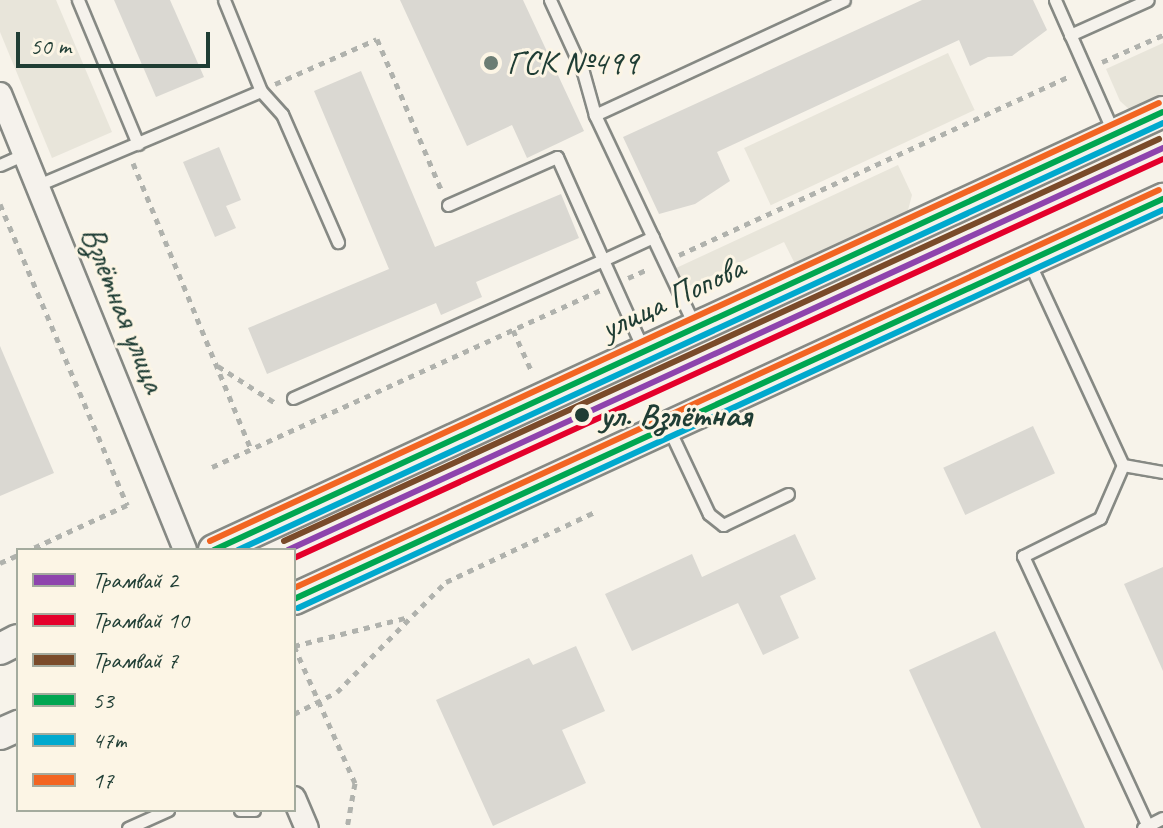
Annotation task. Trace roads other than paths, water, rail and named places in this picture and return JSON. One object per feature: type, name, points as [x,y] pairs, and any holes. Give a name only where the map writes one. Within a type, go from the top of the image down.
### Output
[{"type":"main road","name":"улица Попова","points":[[218,548],[1163,112]]},
{"type":"main road","points":[[296,598],[1163,199]]},
{"type":"street","name":"Взлётная улица","points":[[0,94],[184,548]]},
{"type":"street","points":[[296,803],[307,828]]},
{"type":"lane","points":[[78,0],[132,146]]},
{"type":"lane","points":[[224,0],[261,91],[282,114],[338,242]]},
{"type":"lane","points":[[550,0],[583,72],[595,115],[695,328]]},
{"type":"lane","points":[[595,115],[844,0]]},
{"type":"lane","points":[[1055,0],[1114,135]]},
{"type":"lane","points":[[1070,35],[1148,0]]},
{"type":"lane","points":[[38,185],[261,91]]},
{"type":"lane","points":[[0,165],[25,154]]},
{"type":"lane","points":[[448,205],[557,157],[644,351]]},
{"type":"lane","points":[[293,398],[653,237]]},
{"type":"lane","points":[[1029,261],[1123,465],[1100,518],[1023,556],[1145,827],[1163,818]]},
{"type":"lane","points":[[668,427],[709,514],[723,525],[788,494]]},
{"type":"lane","points":[[1123,465],[1163,472]]},
{"type":"lane","points":[[128,828],[164,812]]},
{"type":"tram line","name":"7","points":[[284,541],[1159,139]]},
{"type":"tram line","name":"2","points":[[292,548],[1163,148]]},
{"type":"tram line","name":"10","points":[[296,557],[1163,159]]},
{"type":"place","name":"ГСК №499","points":[[491,63]]},
{"type":"place","name":"ул. Взлётная","points":[[582,415]]}]
